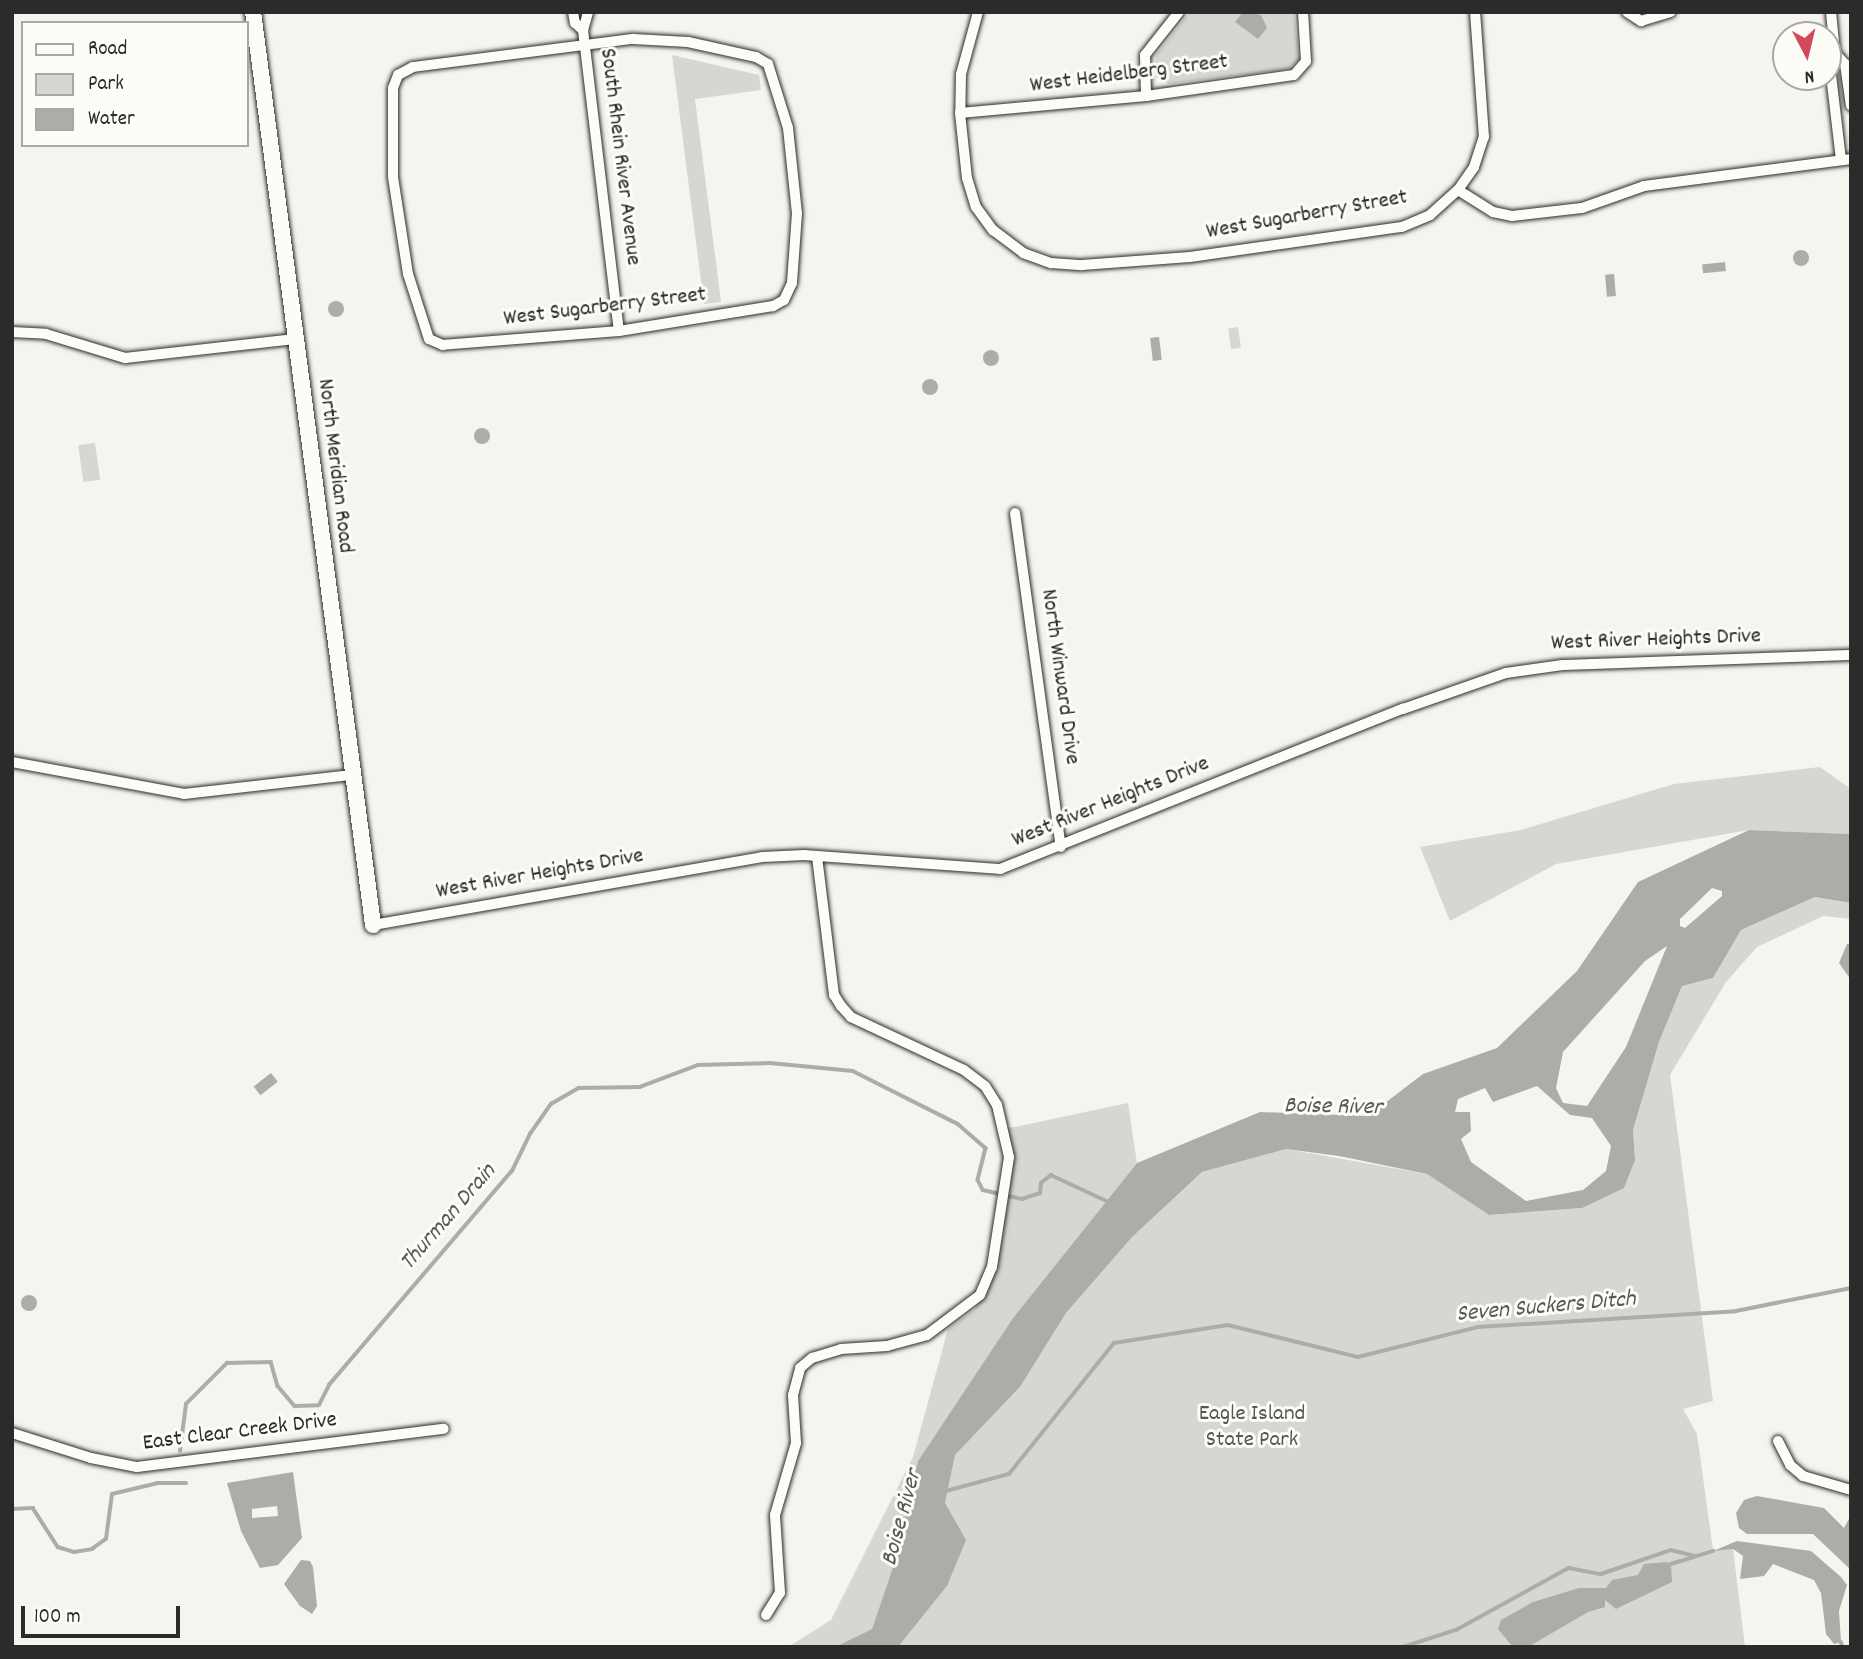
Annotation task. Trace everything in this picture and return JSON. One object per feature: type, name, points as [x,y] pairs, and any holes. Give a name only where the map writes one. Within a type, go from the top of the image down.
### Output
[{"type":"street","name":"North Meridian Road","points":[[253,12],[373,925]]},
{"type":"street","name":"South Rhein River Avenue","points":[[573,12],[575,23],[583,30]]},
{"type":"street","name":"South Rhein River Avenue","points":[[588,12],[583,30],[583,46],[619,331]]},
{"type":"street","name":"West Sugarberry Street","points":[[978,12],[961,75],[960,113],[967,178],[976,207],[1006,240],[1023,253],[1051,263],[1190,257],[1402,227],[1430,215],[1458,190],[1474,167],[1484,137],[1475,12]]},
{"type":"street","points":[[1146,96],[1145,55],[1179,12]]},
{"type":"street","name":"West Heidelberg Street","points":[[960,113],[1146,96],[1281,78],[1301,69],[1308,49],[1303,12]]},
{"type":"street","points":[[1627,12],[1641,20],[1671,12]]},
{"type":"street","name":"West Sugarberry Street","points":[[633,39],[688,42],[756,57],[768,64],[788,128],[797,213],[792,283],[784,300],[773,306],[619,331],[443,345],[429,340],[408,274],[393,177],[393,88],[398,75],[413,67],[583,46],[633,39]]},
{"type":"street","points":[[1842,60],[1845,64],[1851,106]]},
{"type":"street","points":[[1458,190],[1493,212],[1512,216],[1582,208],[1644,186],[1846,159],[1834,91]]},
{"type":"street","points":[[12,325],[13,332],[47,334],[125,358],[295,339]]},
{"type":"street","name":"North Winward Drive","points":[[1015,513],[1061,847]]},
{"type":"street","name":"West River Heights Drive","points":[[373,925],[762,857],[817,856],[989,870],[1061,847],[1403,709],[1506,673],[1562,665],[1851,655]]},
{"type":"street","points":[[12,762],[184,794],[352,775]]},
{"type":"street","points":[[765,1615],[780,1594],[775,1516],[796,1443],[793,1395],[800,1368],[812,1358],[841,1349],[887,1346],[927,1335],[958,1316],[980,1295],[992,1267],[1006,1198],[1006,1134],[997,1105],[985,1086],[964,1070],[850,1017],[834,995],[817,856]]},
{"type":"street","name":"East Clear Creek Drive","points":[[12,1433],[91,1458],[137,1467],[444,1429]]},
{"type":"street","points":[[1779,1441],[1790,1465],[1803,1476],[1851,1490]]},
{"type":"green space","points":[[1190,12],[1294,12],[1299,60],[1288,69],[1169,84],[1159,80],[1153,73],[1156,55]]},
{"type":"green space","points":[[672,55],[759,75],[761,90],[695,99],[721,302],[704,304]]},
{"type":"green space","points":[[1238,327],[1241,348],[1231,349],[1228,328]]},
{"type":"green space","points":[[95,443],[100,480],[83,482],[78,445]]},
{"type":"green space","points":[[1820,767],[1851,789],[1851,834],[1749,830],[1556,864],[1450,921],[1420,847],[1521,830],[1674,784]]},
{"type":"green space","name":"Eagle Island State Park","points":[[1815,897],[1851,903],[1851,919],[1823,916],[1757,947],[1726,982],[1670,1075],[1713,1401],[1683,1409],[1697,1434],[1713,1550],[1733,1549],[1745,1647],[898,1647],[947,1586],[945,1503],[955,1455],[1020,1387],[1066,1313],[1132,1236],[1202,1172],[1286,1149],[1427,1174],[1489,1215],[1582,1208],[1635,1160],[1633,1130],[1659,1042],[1682,986],[1713,978],[1741,930]]},
{"type":"green space","points":[[1128,1103],[1137,1163],[1013,1318],[918,1461],[892,1570],[872,1629],[835,1647],[788,1647],[831,1620],[913,1457],[948,1329],[974,1310],[990,1286],[1005,1202],[1005,1129]]},
{"type":"water","points":[[1243,12],[1261,15],[1267,28],[1258,39],[1235,22]]},
{"type":"water","points":[[1801,250],[1807,252],[1807,264],[1801,266],[1795,264],[1793,258],[1795,252]]},
{"type":"water","points":[[1725,262],[1726,271],[1703,273],[1702,264]]},
{"type":"water","points":[[1614,274],[1616,296],[1607,297],[1605,275]]},
{"type":"water","points":[[336,301],[344,309],[336,317],[328,309]]},
{"type":"water","points":[[1159,337],[1162,360],[1153,361],[1150,338]]},
{"type":"water","points":[[991,350],[999,358],[991,366],[983,358]]},
{"type":"water","points":[[930,379],[938,387],[930,395],[922,387]]},
{"type":"water","points":[[482,428],[490,436],[482,444],[474,436]]},
{"type":"water","points":[[1749,830],[1851,834],[1851,903],[1815,897],[1741,930],[1713,978],[1682,986],[1659,1042],[1633,1130],[1635,1160],[1624,1188],[1582,1208],[1489,1215],[1427,1174],[1339,1156],[1286,1149],[1202,1172],[1132,1237],[1066,1313],[1020,1387],[955,1455],[945,1503],[966,1540],[947,1586],[898,1647],[835,1647],[872,1629],[892,1570],[918,1461],[1013,1318],[1137,1163],[1260,1112],[1368,1116],[1423,1074],[1497,1048],[1577,971],[1638,882]],"holes":[[[1712,888],[1722,891],[1722,896],[1685,928],[1680,926],[1680,919]],[[1667,946],[1626,1047],[1587,1106],[1563,1103],[1556,1088],[1563,1052],[1645,961]],[[1537,1086],[1570,1115],[1592,1118],[1611,1146],[1606,1171],[1583,1190],[1526,1201],[1471,1162],[1461,1139],[1471,1131],[1470,1112],[1455,1112],[1458,1099],[1485,1088],[1493,1102]]]},
{"type":"water","points":[[1847,944],[1851,944],[1851,980],[1839,963]]},
{"type":"water","points":[[271,1073],[278,1082],[260,1095],[254,1087]]},
{"type":"water","points":[[29,1295],[37,1303],[29,1311],[21,1303]]},
{"type":"water","points":[[293,1472],[302,1538],[278,1565],[260,1568],[241,1531],[227,1483]],"holes":[[[277,1506],[278,1516],[252,1518],[252,1509]]]},
{"type":"water","points":[[1757,1496],[1824,1508],[1844,1528],[1851,1515],[1851,1570],[1813,1534],[1747,1534],[1739,1528],[1736,1513],[1744,1500]]},
{"type":"water","points":[[1737,1541],[1811,1551],[1841,1577],[1847,1585],[1839,1611],[1841,1642],[1834,1644],[1826,1634],[1821,1593],[1814,1580],[1773,1564],[1764,1576],[1740,1579],[1743,1556],[1733,1549],[1713,1551]]},
{"type":"water","points":[[301,1560],[310,1561],[313,1567],[317,1606],[312,1614],[300,1606],[284,1584]]},
{"type":"water","points":[[1644,1564],[1671,1564],[1672,1582],[1616,1609],[1605,1600],[1605,1607],[1588,1612],[1528,1647],[1513,1647],[1498,1629],[1501,1620],[1533,1602],[1579,1588],[1606,1588],[1612,1580],[1638,1575]]},
{"type":"waterway","name":"Thurman Drain","points":[[180,1451],[186,1404],[227,1363],[271,1362],[278,1386],[295,1406],[319,1405],[329,1385],[512,1171],[530,1134],[551,1104],[579,1088],[640,1087],[698,1065],[770,1063],[853,1071],[958,1124],[986,1148],[978,1180],[983,1190],[1022,1199],[1040,1193],[1041,1183],[1051,1175],[1109,1202]]},
{"type":"waterway","name":"Seven Suckers Ditch","points":[[946,1491],[1009,1474],[1114,1343],[1228,1325],[1358,1357],[1478,1327],[1736,1311],[1851,1288]]},
{"type":"waterway","name":"Thurman Drain","points":[[12,1509],[33,1508],[58,1547],[74,1552],[92,1549],[106,1539],[112,1494],[158,1483],[186,1483]]},
{"type":"waterway","points":[[1403,1647],[1456,1630],[1569,1568],[1601,1574],[1671,1550],[1695,1556]]},
{"type":"waterway","points":[[1671,1564],[1713,1551]]},
{"type":"waterway","points":[[1841,1642],[1843,1647]]},
{"type":"water label","name":"Boise River","points":[[1333,1108]]},
{"type":"water label","name":"Boise River","points":[[903,1518]]}]
